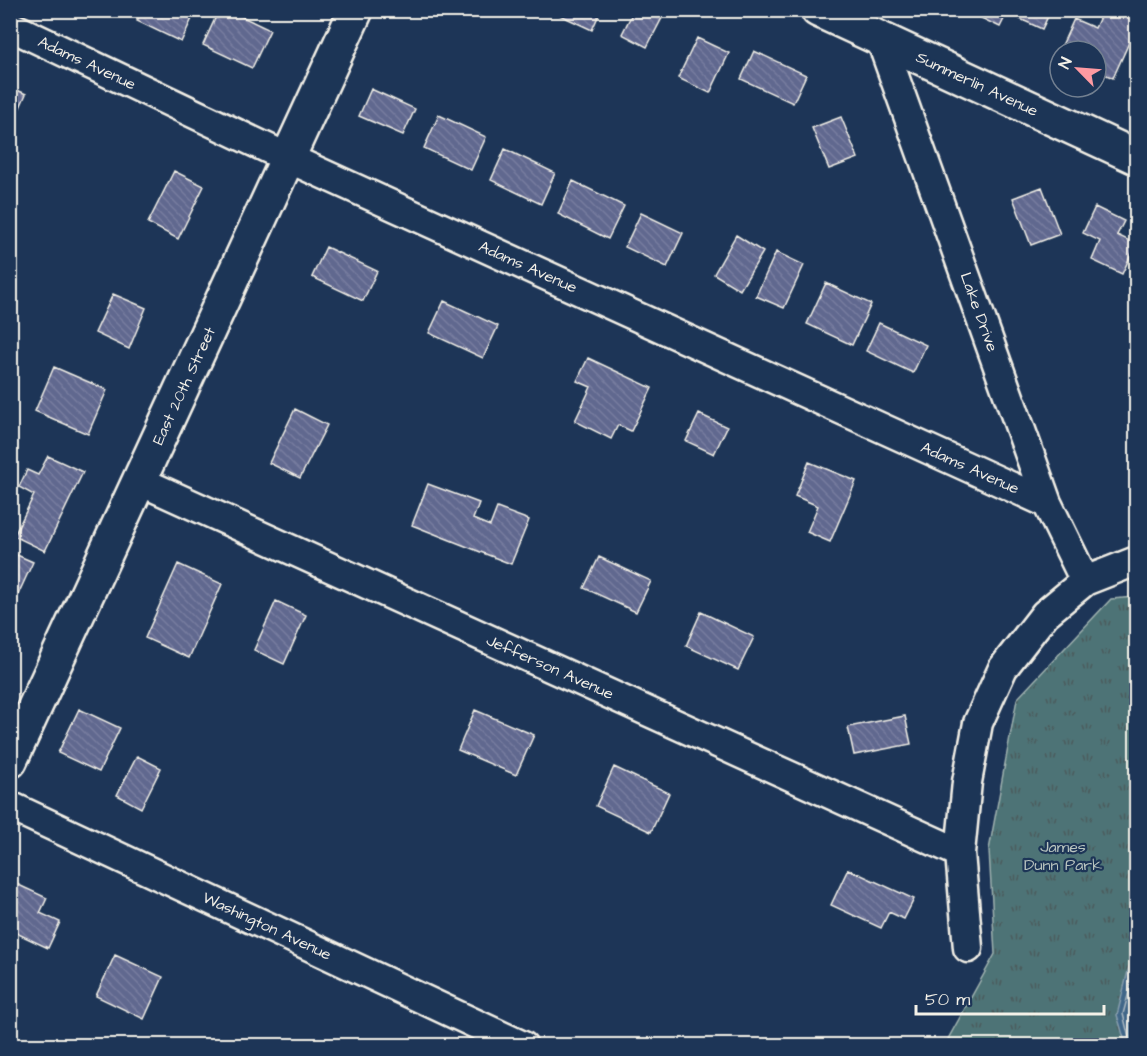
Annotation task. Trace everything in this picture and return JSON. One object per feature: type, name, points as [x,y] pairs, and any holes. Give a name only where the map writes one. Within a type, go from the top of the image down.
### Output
[{"type":"street","name":"East 20th Street","points":[[10,761],[356,10]]},
{"type":"street","name":"Summerlin Avenue","points":[[818,10],[1137,157]]},
{"type":"street","name":"Adams Avenue","points":[[10,27],[288,158],[1047,503]]},
{"type":"street","name":"Lake Drive","points":[[881,40],[1047,503],[1085,581]]},
{"type":"street","name":"Jefferson Avenue","points":[[140,481],[960,854]]},
{"type":"street","points":[[968,948],[960,854],[967,782],[978,723],[1004,668],[1045,614],[1085,581],[1137,561]]},
{"type":"street","name":"Washington Avenue","points":[[10,806],[523,1046]]},
{"type":"green space","name":"James Dunn Park","points":[[1136,597],[1136,1045],[962,1046],[948,1039],[995,954],[989,850],[1017,699],[1111,599]]},
{"type":"water","points":[[1136,954],[1136,1045],[1126,1045],[1117,1015],[1129,967]]},
{"type":"building","points":[[142,10],[196,10],[181,42],[137,21]]},
{"type":"building","points":[[219,10],[228,10],[270,30],[252,68],[203,45]]},
{"type":"building","points":[[562,10],[601,10],[592,30],[560,15]]},
{"type":"building","points":[[634,10],[651,10],[663,16],[647,47],[622,34]]},
{"type":"building","points":[[985,10],[1051,10],[1042,29],[1007,13],[1000,27],[981,18]]},
{"type":"building","points":[[1103,10],[1136,10],[1136,27],[1113,78],[1108,76],[1108,39],[1065,39],[1074,19],[1095,28]]},
{"type":"building","points":[[697,38],[729,53],[710,93],[678,78]]},
{"type":"building","points":[[754,51],[806,75],[793,103],[741,79]]},
{"type":"building","points":[[10,87],[26,94],[10,130]]},
{"type":"building","points":[[371,89],[415,109],[403,135],[359,116]]},
{"type":"building","points":[[439,115],[486,137],[471,170],[424,148]]},
{"type":"building","points":[[841,117],[858,158],[829,169],[812,128]]},
{"type":"building","points":[[505,149],[555,173],[541,204],[491,180]]},
{"type":"building","points":[[174,171],[204,186],[178,239],[148,223]]},
{"type":"building","points":[[573,181],[624,206],[608,239],[558,214]]},
{"type":"building","points":[[1042,187],[1060,234],[1031,245],[1013,198]]},
{"type":"building","points":[[1095,207],[1124,221],[1117,235],[1136,244],[1122,274],[1092,260],[1100,241],[1083,233]]},
{"type":"building","points":[[641,213],[683,233],[667,267],[625,247]]},
{"type":"building","points":[[736,235],[763,252],[740,290],[714,274]]},
{"type":"building","points":[[326,247],[377,271],[363,301],[312,277]]},
{"type":"building","points":[[776,252],[804,265],[784,308],[756,296]]},
{"type":"building","points":[[826,283],[871,304],[852,345],[807,324]]},
{"type":"building","points":[[113,294],[146,308],[129,349],[95,333]]},
{"type":"building","points":[[444,301],[498,326],[483,358],[429,333]]},
{"type":"building","points":[[879,323],[926,345],[913,373],[866,351]]},
{"type":"building","points":[[588,358],[652,388],[631,431],[618,425],[611,439],[575,421],[591,387],[577,381]]},
{"type":"building","points":[[54,367],[107,390],[88,434],[35,411]]},
{"type":"building","points":[[295,409],[327,425],[300,478],[269,463]]},
{"type":"building","points":[[699,414],[727,427],[714,454],[686,441]]},
{"type":"building","points":[[48,456],[83,472],[45,551],[14,536],[34,495],[19,487],[27,470],[38,475]]},
{"type":"building","points":[[809,462],[856,481],[830,542],[807,532],[818,506],[795,496]]},
{"type":"building","points":[[428,484],[479,503],[473,519],[490,526],[497,508],[529,520],[511,564],[412,525]]},
{"type":"building","points":[[10,552],[33,562],[16,599],[10,596]]},
{"type":"building","points":[[599,557],[651,581],[636,612],[584,588]]},
{"type":"building","points":[[178,564],[222,584],[189,658],[145,638]]},
{"type":"building","points":[[276,601],[306,615],[284,664],[254,650]]},
{"type":"building","points":[[701,612],[754,637],[738,670],[686,646]]},
{"type":"building","points":[[79,709],[120,728],[99,772],[58,753]]},
{"type":"building","points":[[475,710],[534,735],[516,775],[458,750]]},
{"type":"building","points":[[905,716],[911,744],[854,755],[848,727]]},
{"type":"building","points":[[137,756],[161,768],[141,808],[117,795]]},
{"type":"building","points":[[614,767],[669,793],[651,832],[596,806]]},
{"type":"building","points":[[848,869],[914,899],[904,919],[889,912],[881,928],[831,905]]},
{"type":"building","points":[[10,881],[47,898],[40,913],[60,922],[48,948],[10,930]]},
{"type":"building","points":[[115,955],[163,977],[144,1019],[96,996]]},
{"type":"building","points":[[779,1039],[793,1046],[775,1046]]}]
